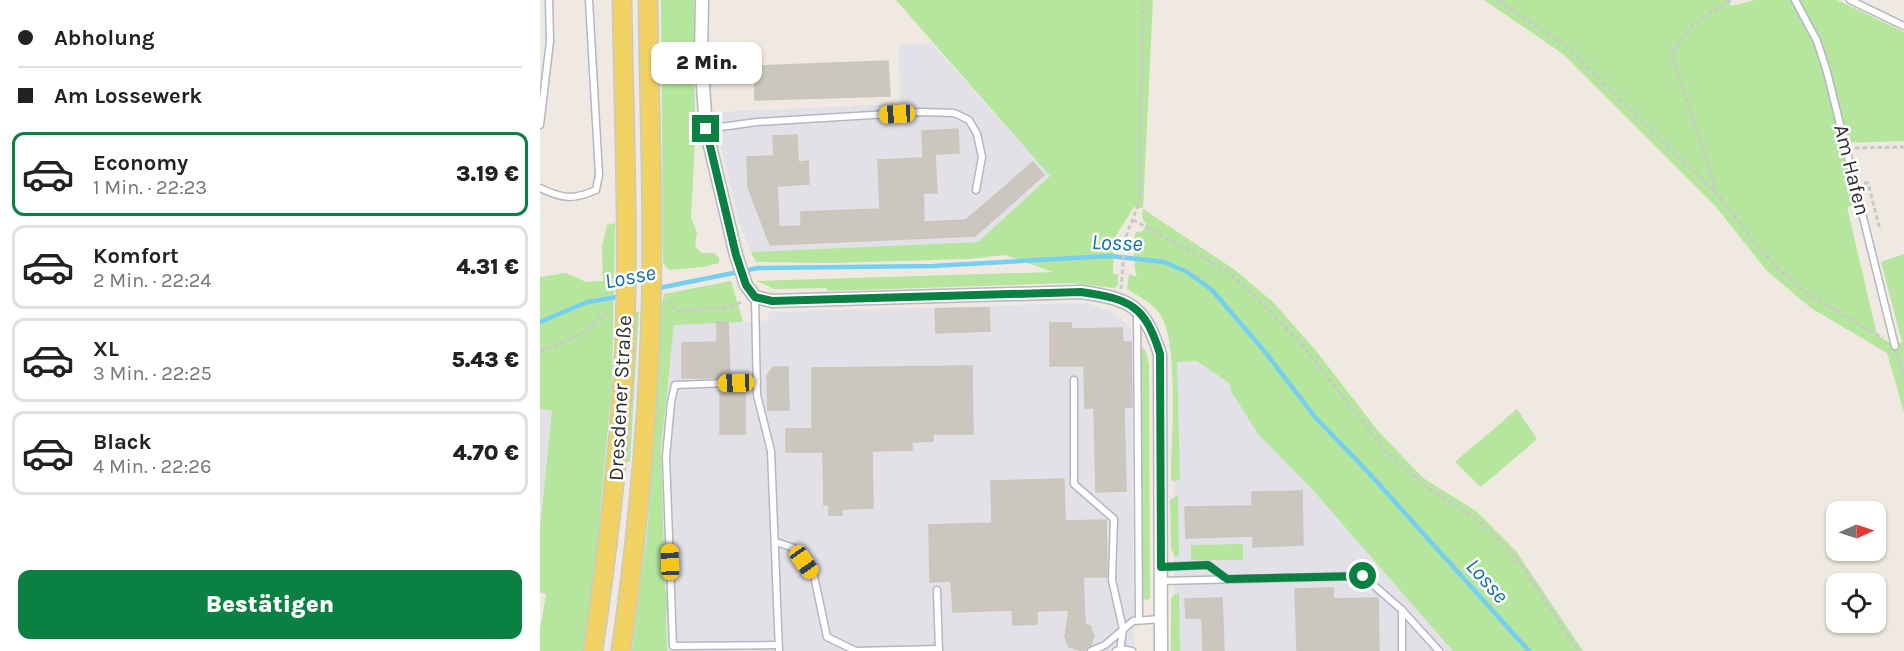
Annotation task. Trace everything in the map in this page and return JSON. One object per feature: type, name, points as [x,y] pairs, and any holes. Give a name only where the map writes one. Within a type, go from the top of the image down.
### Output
[{"type":"main road","name":"Dresdener Straße","points":[[593,651],[617,464],[618,310],[626,267],[622,0]]},
{"type":"main road","name":"Dresdener Straße","points":[[621,651],[642,466],[651,310],[648,0]]},
{"type":"street","points":[[702,0],[701,56],[706,129],[736,255],[746,285],[755,297],[772,301],[1081,292],[1120,299],[1137,310],[1151,327],[1160,354],[1161,651]]},
{"type":"lane","points":[[540,125],[550,41],[549,0]]},
{"type":"lane","points":[[540,188],[558,196],[579,198],[596,190],[599,175],[589,0]]},
{"type":"lane","name":"Am Hafen","points":[[1795,0],[1817,41],[1856,183],[1895,346]]},
{"type":"lane","points":[[1850,0],[1904,26]]},
{"type":"lane","points":[[706,129],[769,122],[921,112],[954,113],[969,120],[978,134],[982,158],[976,190]]},
{"type":"lane","points":[[755,297],[757,382],[757,395],[771,451],[779,648],[673,646],[666,457],[670,402],[675,385],[757,382]]},
{"type":"lane","points":[[1137,310],[1139,620]]},
{"type":"lane","points":[[1074,380],[1074,484],[1114,519],[1112,580],[1124,629],[1119,650],[1132,651]]},
{"type":"lane","points":[[776,542],[794,548],[814,576],[827,637],[856,651],[939,650],[937,590]]},
{"type":"lane","points":[[1161,567],[1208,565],[1227,579]]},
{"type":"lane","points":[[1161,581],[1363,576],[1402,610],[1439,651]]},
{"type":"lane","points":[[1402,610],[1402,651]]},
{"type":"lane","points":[[1091,651],[1106,645],[1133,621],[1161,620]]},
{"type":"path","points":[[1124,274],[1125,239],[1139,203],[1143,0]]},
{"type":"path","points":[[1497,0],[1566,46],[1717,194],[1758,247],[1783,273],[1811,296],[1895,346],[1904,377]]},
{"type":"path","points":[[1717,194],[1672,56],[1678,39],[1693,24],[1731,0]]},
{"type":"path","points":[[1847,148],[1904,147]]},
{"type":"path","points":[[1856,183],[1868,183],[1880,230]]},
{"type":"path","points":[[1133,220],[1228,272],[1264,304],[1303,346],[1388,454],[1428,488],[1478,520],[1507,548],[1526,571],[1578,651]]},
{"type":"path","points":[[666,297],[676,311],[728,308],[755,297]]},
{"type":"path","points":[[540,352],[585,332],[618,310]]},
{"type":"shaded area","points":[[931,43],[1050,176],[978,242],[751,252],[739,222],[721,146],[718,112],[900,104],[899,44]]},
{"type":"shaded area","points":[[1087,303],[1114,313],[1131,328],[1134,651],[667,651],[661,447],[674,324],[766,321],[770,312]]},
{"type":"shaded area","points":[[1174,356],[1197,361],[1230,384],[1258,434],[1311,488],[1453,651],[1174,651]]},
{"type":"shaded area","points":[[540,409],[552,411],[540,529]]},
{"type":"green space","points":[[661,0],[694,0],[695,140],[691,218],[697,232],[695,247],[702,253],[714,253],[719,258],[719,263],[703,267],[669,270],[663,263]]},
{"type":"green space","points":[[896,0],[1153,0],[1143,209],[1235,270],[1273,302],[1317,352],[1378,431],[1423,478],[1476,511],[1516,551],[1583,651],[1453,651],[1311,488],[1258,434],[1231,391],[1230,384],[1197,361],[1177,362],[1180,479],[1171,480],[1172,372],[1167,332],[1155,308],[1127,289],[1129,274],[1137,277],[1134,241],[1136,232],[1143,231],[1146,224],[1142,218],[1143,208],[1134,207],[1114,239],[1113,274],[1118,274],[1118,284],[1115,288],[1070,283],[829,291],[826,288],[774,289],[757,281],[1053,272],[1005,255],[968,259],[829,263],[756,262],[751,252],[978,242],[1050,176]]},
{"type":"green space","points":[[1484,0],[1729,0],[1731,6],[1755,0],[1837,0],[1904,32],[1904,141],[1844,143],[1858,205],[1847,207],[1877,335],[1895,346],[1902,342],[1881,262],[1904,254],[1904,412],[1887,353],[1811,308],[1766,270],[1717,208],[1563,54]]},
{"type":"green space","points":[[615,223],[612,386],[597,548],[583,651],[540,651],[540,629],[546,594],[540,592],[540,529],[552,411],[540,409],[540,277],[566,273],[586,282],[603,281],[602,246],[607,225]]},
{"type":"green space","points":[[731,281],[743,322],[674,325],[661,447],[665,589],[669,600],[669,612],[666,615],[667,651],[632,651],[647,533],[659,376],[661,308],[664,294]]},
{"type":"green space","points":[[639,311],[630,462],[627,462],[636,312]]},
{"type":"green space","points":[[1141,346],[1146,352],[1149,365],[1150,598],[1147,601],[1143,598]]},
{"type":"green space","points":[[1517,409],[1537,439],[1481,487],[1455,462]]},
{"type":"green space","points":[[1178,495],[1179,556],[1175,557],[1171,548],[1170,500]]},
{"type":"green space","points":[[1243,544],[1243,560],[1191,560],[1191,545]]},
{"type":"green space","points":[[1179,592],[1180,651],[1171,651],[1171,597]]},
{"type":"building","points":[[888,61],[890,96],[755,100],[754,66]]},
{"type":"building","points":[[958,129],[959,153],[935,154],[937,193],[923,193],[924,222],[966,220],[1033,162],[1044,175],[975,236],[770,245],[748,187],[747,157],[774,156],[773,136],[797,135],[798,162],[808,161],[809,184],[777,186],[779,227],[801,226],[801,212],[880,209],[878,160],[923,158],[922,131]]},
{"type":"building","points":[[989,308],[990,331],[936,333],[935,309]]},
{"type":"building","points":[[717,322],[728,322],[730,378],[682,378],[682,343],[717,342]]},
{"type":"building","points":[[1050,323],[1071,323],[1071,329],[1122,328],[1123,342],[1131,342],[1132,407],[1124,407],[1126,491],[1096,492],[1094,408],[1085,408],[1084,366],[1050,366]]},
{"type":"building","points":[[972,366],[973,434],[933,434],[933,441],[912,442],[912,450],[872,451],[873,508],[842,509],[842,515],[829,515],[829,505],[824,505],[823,452],[786,452],[786,429],[812,429],[812,368]]},
{"type":"building","points":[[773,367],[788,367],[789,410],[768,410],[767,376]]},
{"type":"building","points":[[745,388],[745,434],[720,434],[720,389]]},
{"type":"building","points":[[1064,479],[1065,521],[1106,520],[1107,577],[1083,577],[1085,624],[1090,626],[1094,636],[1091,645],[1083,651],[1069,647],[1065,637],[1069,610],[1037,611],[1037,624],[1013,625],[1012,610],[953,612],[951,581],[930,582],[929,525],[992,523],[991,481]]},
{"type":"building","points":[[1302,491],[1303,545],[1253,547],[1253,536],[1186,538],[1185,507],[1252,506],[1252,492]]},
{"type":"building","points":[[1333,588],[1333,599],[1378,598],[1379,651],[1297,651],[1295,589]]},
{"type":"building","points":[[1222,598],[1224,651],[1203,651],[1202,618],[1186,618],[1185,599]]},
{"type":"waterway","name":"Losse","points":[[654,289],[758,268],[933,266],[1110,256],[1164,262],[1187,272],[1212,290],[1266,353],[1315,417],[1368,472],[1529,651]]},
{"type":"waterway","name":"Losse","points":[[540,322],[587,302],[623,296]]},
{"type":"route","points":[[706,129],[736,255],[746,285],[755,297],[772,301],[1081,292],[1120,299],[1137,310],[1151,327],[1160,354],[1161,567],[1208,565],[1227,579],[1363,576]]}]
